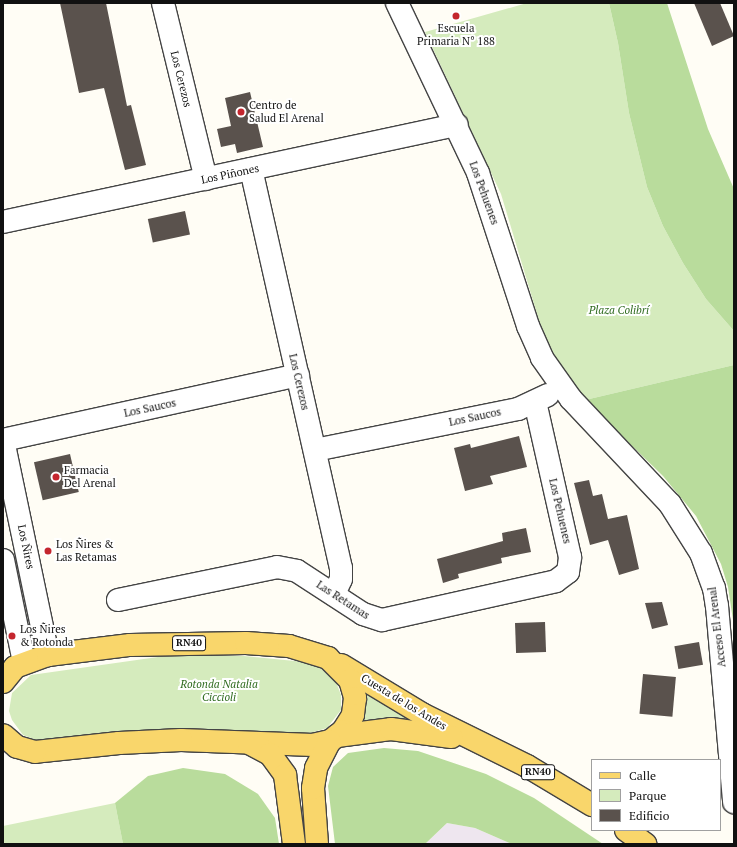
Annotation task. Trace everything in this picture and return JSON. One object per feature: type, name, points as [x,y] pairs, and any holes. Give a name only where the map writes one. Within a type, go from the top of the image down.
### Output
[{"type":"main road","name":"RN40","points":[[3,745],[27,751],[52,752],[150,740],[242,740],[313,745],[334,738],[353,715],[355,698],[350,680],[328,658],[289,646],[239,643],[130,645],[48,655],[11,672]]},
{"type":"main road","name":"Cuesta de los Andes","points":[[328,658],[422,714],[552,779],[591,804]]},
{"type":"main road","name":"Cuesta de los Andes","points":[[334,738],[372,730],[410,730],[481,744]]},
{"type":"main road","name":"RN40","points":[[3,734],[17,747],[27,751]]},
{"type":"main road","points":[[317,844],[313,788],[316,768],[334,738]]},
{"type":"main road","points":[[242,740],[270,754],[285,774],[294,844]]},
{"type":"main road","points":[[627,831],[644,844]]},
{"type":"street","name":"Los Cerezos","points":[[163,3],[206,179]]},
{"type":"street","name":"Los Pehuenes","points":[[397,3],[457,125],[484,189],[535,343],[560,386]]},
{"type":"street","name":"Los Piñones","points":[[3,222],[457,125]]},
{"type":"street","name":"Los Cerezos","points":[[251,169],[342,573],[334,594]]},
{"type":"street","name":"Los Saucos","points":[[3,440],[298,375]]},
{"type":"street","name":"Los Saucos","points":[[315,450],[518,409],[535,402],[560,386]]},
{"type":"street","name":"Acceso El Arenal","points":[[560,386],[670,504],[692,536],[704,559],[714,588],[717,606],[734,802]]},
{"type":"street","name":"Los Pehuenes","points":[[535,402],[570,556],[568,572]]},
{"type":"street","name":"Los Ñires","points":[[3,440],[48,655]]},
{"type":"street","points":[[3,560],[11,672]]},
{"type":"street","name":"Las Retamas","points":[[118,600],[277,567],[297,571],[363,614],[382,620],[556,581],[568,572]]},
{"type":"shaded area","points":[[447,823],[475,828],[512,844],[425,844]]},
{"type":"green space","name":"Plaza Colibrí","points":[[527,3],[609,3],[618,43],[629,113],[647,187],[663,226],[683,263],[706,299],[734,331],[734,365],[585,400],[560,371],[543,334],[501,194],[425,32]]},
{"type":"green space","points":[[609,3],[667,3],[708,129],[734,189],[734,331],[706,299],[683,263],[663,226],[647,187],[629,113],[618,43]]},
{"type":"green space","points":[[734,365],[734,627],[728,587],[721,564],[696,516],[663,476],[585,400]]},
{"type":"green space","name":"Rotonda Natalia Ciccioli","points":[[172,655],[244,656],[305,662],[319,667],[336,682],[341,695],[341,710],[327,728],[307,734],[187,728],[39,741],[23,735],[12,720],[9,711],[12,693],[31,675]]},
{"type":"green space","points":[[366,690],[414,720],[414,723],[377,719],[363,721]]},
{"type":"green space","points":[[384,748],[418,751],[486,774],[534,798],[603,844],[512,844],[475,828],[447,823],[425,844],[335,844],[328,786],[333,767],[348,753]]},
{"type":"green space","points":[[183,768],[225,774],[258,794],[275,818],[279,844],[123,844],[115,803],[148,776]]},
{"type":"green space","points":[[115,803],[123,844],[3,844],[3,826]]},
{"type":"building","points":[[60,3],[106,3],[127,106],[131,105],[146,165],[125,170],[104,88],[79,93]]},
{"type":"building","points":[[694,3],[720,3],[734,36],[712,46]]},
{"type":"building","name":"Centro de Salud El Arenal","points":[[250,92],[263,147],[237,153],[235,144],[221,147],[217,129],[231,126],[225,98]]},
{"type":"building","points":[[185,211],[190,234],[153,242],[148,219]]},
{"type":"building","points":[[519,436],[527,467],[490,476],[493,484],[465,491],[454,448],[470,444],[471,448]]},
{"type":"building","name":"Farmacia Del Arenal","points":[[70,454],[79,492],[43,500],[34,462]]},
{"type":"building","points":[[589,480],[593,496],[602,494],[608,519],[627,515],[639,569],[619,575],[608,540],[590,545],[574,483]]},
{"type":"building","points":[[526,528],[531,552],[501,558],[502,563],[458,574],[459,578],[443,583],[437,559],[503,541],[502,533]]},
{"type":"building","points":[[662,602],[668,625],[652,629],[645,603]]},
{"type":"building","points":[[545,622],[546,652],[516,653],[515,623]]},
{"type":"building","points":[[699,642],[703,665],[678,669],[674,646]]},
{"type":"building","points":[[643,674],[676,677],[672,717],[640,714]]},
{"type":"place","name":"Escuela Primaria N° 188","points":[[456,16]]},
{"type":"place","name":"Centro de Salud El Arenal","points":[[241,112]]},
{"type":"place","name":"Farmacia Del Arenal","points":[[56,477]]},
{"type":"place","name":"Los Ñires & Las Retamas","points":[[48,551]]},
{"type":"place","name":"Los Ñires & Rotonda","points":[[12,636]]}]
